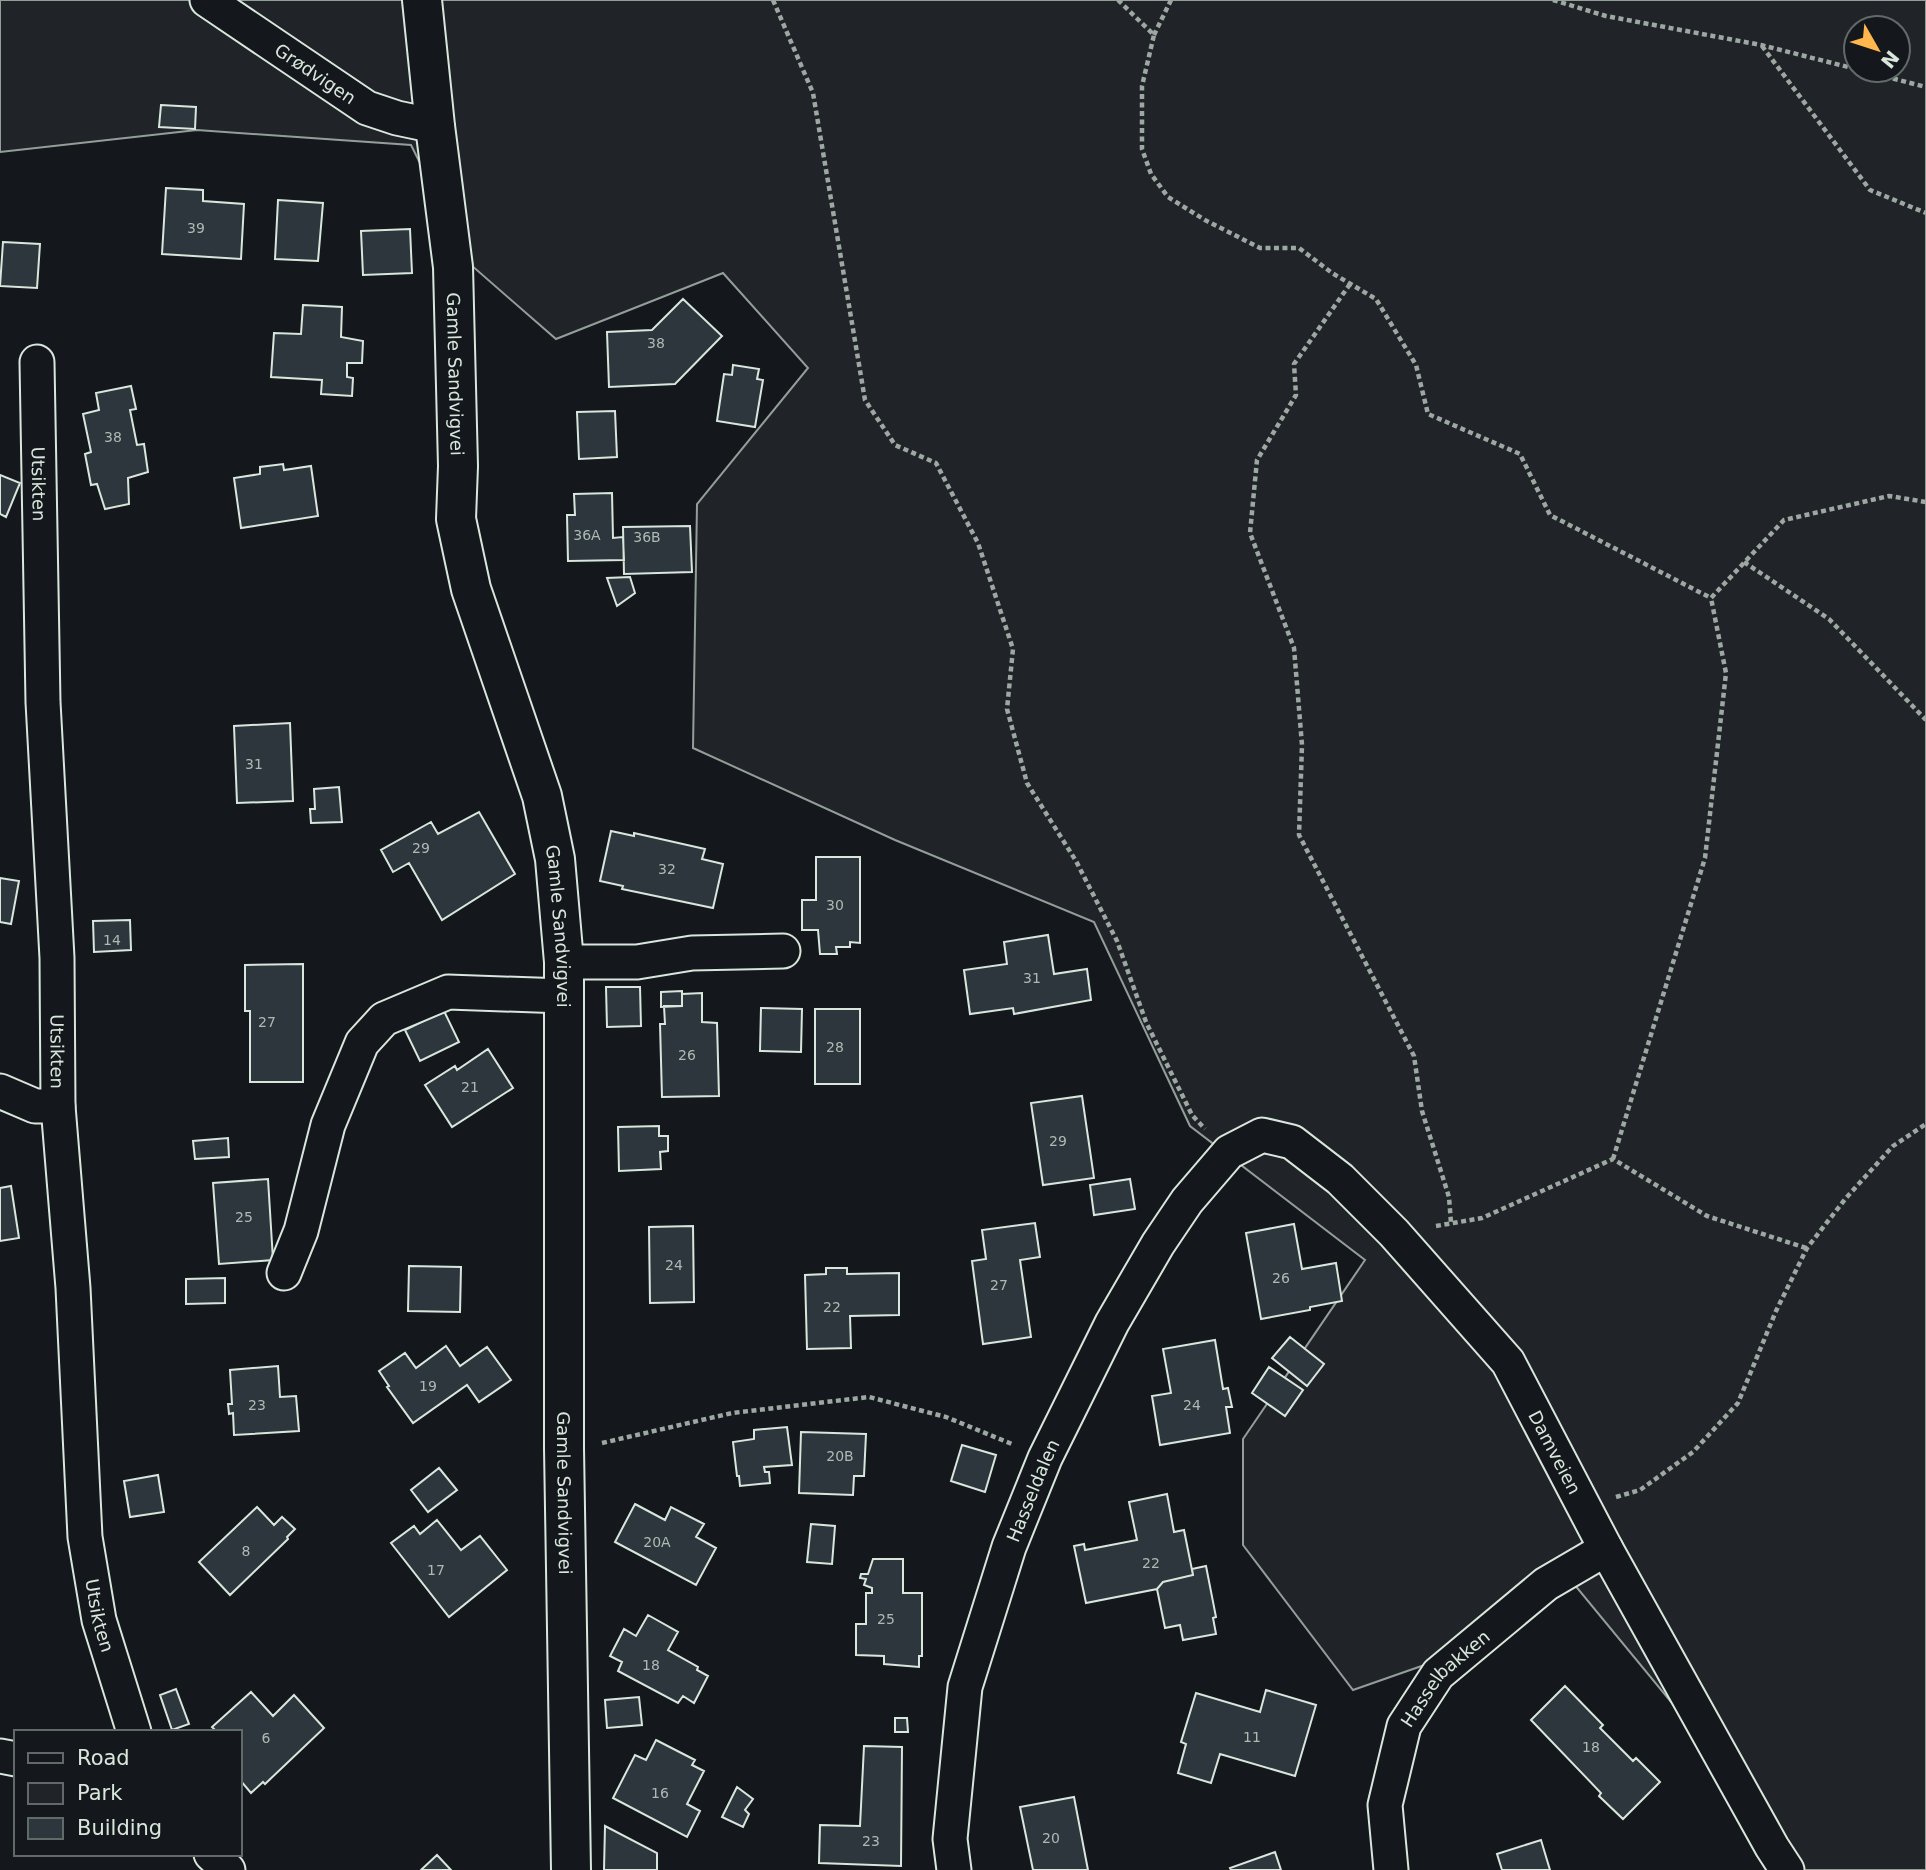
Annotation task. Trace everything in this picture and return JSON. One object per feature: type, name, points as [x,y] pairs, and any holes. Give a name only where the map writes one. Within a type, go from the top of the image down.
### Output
[{"type":"street","name":"Grødvigen","points":[[207,0],[367,108],[435,126]]},
{"type":"street","name":"Gamle Sandvigvei","points":[[422,0],[453,267],[458,466],[456,519],[471,589],[542,796],[555,859],[564,979],[564,1448],[571,1870]]},
{"type":"street","name":"Utsikten","points":[[37,362],[43,702],[57,958],[58,1106],[72,1288],[85,1537],[99,1620],[133,1730]]},
{"type":"street","points":[[284,1273],[301,1231],[328,1125],[362,1043],[384,1019],[449,992],[564,979],[637,961],[692,953],[783,951]]},
{"type":"street","points":[[0,1091],[35,1106],[58,1106]]},
{"type":"street","name":"Damveien","points":[[1229,1152],[1262,1135],[1293,1142],[1340,1179],[1394,1233],[1508,1362],[1586,1506],[1606,1549],[1787,1870]]},
{"type":"street","name":"Hasseldalen","points":[[954,1870],[950,1839],[965,1687],[1009,1547],[1045,1458],[1112,1323],[1158,1244],[1187,1201],[1229,1152]]},
{"type":"street","name":"Hasselbakken","points":[[1391,1870],[1385,1805],[1404,1726],[1438,1674],[1546,1584],[1606,1549]]},
{"type":"street","points":[[213,1856],[228,1870]]},
{"type":"path","points":[[773,0],[813,93],[865,400],[895,445],[936,463],[978,542],[1013,649],[1007,709],[1027,783],[1076,861],[1117,941],[1146,1022],[1192,1115],[1229,1152]]},
{"type":"path","points":[[1118,0],[1154,35]]},
{"type":"path","points":[[1171,0],[1154,35],[1142,86],[1142,149],[1151,174],[1168,197],[1205,220],[1260,248],[1299,248],[1332,274],[1376,299],[1416,365],[1428,414],[1520,454],[1550,514],[1711,598]]},
{"type":"path","points":[[1553,0],[1606,16],[1761,45],[1842,66]]},
{"type":"path","points":[[1761,45],[1870,190],[1926,213]]},
{"type":"path","points":[[1350,284],[1294,364],[1296,395],[1257,460],[1250,533],[1294,648],[1302,745],[1299,835],[1413,1056],[1422,1111],[1449,1197],[1451,1223]]},
{"type":"path","points":[[1711,598],[1784,520],[1889,496],[1926,502]]},
{"type":"path","points":[[1744,562],[1829,619],[1926,720]]},
{"type":"path","points":[[1394,1233],[1482,1218],[1612,1159],[1705,858],[1726,673],[1711,598]]},
{"type":"path","points":[[1586,1506],[1640,1490],[1693,1452],[1738,1403],[1776,1311],[1807,1248],[1846,1198],[1893,1146],[1926,1124]]},
{"type":"path","points":[[1612,1159],[1707,1216],[1807,1248]]},
{"type":"path","points":[[564,1448],[583,1448],[732,1413],[869,1397],[946,1417],[1045,1458]]},
{"type":"green space","points":[[0,0],[1926,0],[1926,1870],[1788,1870],[1714,1754],[1574,1584],[1433,1662],[1353,1690],[1243,1545],[1243,1439],[1365,1260],[1190,1126],[1094,922],[895,840],[693,748],[697,504],[808,368],[723,273],[556,339],[471,265],[411,145],[197,130],[0,152]]},
{"type":"building","points":[[161,105],[196,107],[195,129],[159,127]]},
{"type":"building","points":[[166,188],[203,190],[203,201],[244,204],[241,259],[162,254]]},
{"type":"building","points":[[278,200],[323,203],[318,261],[275,259]]},
{"type":"building","points":[[410,229],[412,273],[363,275],[361,231]]},
{"type":"building","points":[[3,242],[40,244],[37,288],[0,286]]},
{"type":"building","points":[[683,299],[722,336],[675,384],[609,387],[607,332],[652,330]]},
{"type":"building","points":[[303,305],[342,307],[341,337],[363,341],[362,363],[347,363],[347,377],[353,378],[352,396],[321,394],[322,380],[271,377],[274,333],[301,334]]},
{"type":"building","points":[[733,365],[759,369],[757,379],[763,380],[755,427],[717,421],[724,374],[732,375]]},
{"type":"building","points":[[131,386],[136,409],[130,410],[137,445],[144,444],[148,472],[128,478],[129,504],[105,509],[97,484],[91,485],[85,454],[91,452],[83,414],[99,410],[96,393]]},
{"type":"building","points":[[615,411],[617,457],[579,459],[577,412]]},
{"type":"building","points":[[283,464],[284,470],[311,466],[318,516],[241,528],[234,478],[260,474],[260,467]]},
{"type":"building","points":[[0,475],[20,483],[6,517],[0,514]]},
{"type":"building","points":[[612,493],[613,538],[623,537],[624,560],[568,561],[567,515],[575,515],[574,494]]},
{"type":"building","points":[[690,526],[692,572],[624,574],[623,527]]},
{"type":"building","points":[[630,577],[635,593],[617,606],[607,578]]},
{"type":"building","points":[[290,723],[293,801],[237,803],[234,726]]},
{"type":"building","points":[[339,787],[342,822],[311,823],[310,809],[315,809],[314,789]]},
{"type":"building","points":[[479,812],[515,874],[442,920],[409,863],[393,872],[381,850],[431,822],[438,834]]},
{"type":"building","points":[[611,831],[634,836],[634,833],[705,849],[702,859],[723,864],[713,908],[622,889],[623,886],[600,881]]},
{"type":"building","points":[[816,857],[860,857],[860,943],[850,942],[850,947],[836,947],[837,954],[820,954],[818,930],[802,930],[802,900],[816,900]]},
{"type":"building","points":[[0,878],[19,881],[11,924],[0,922]]},
{"type":"building","points":[[130,920],[131,950],[94,952],[93,921]]},
{"type":"building","points":[[1048,935],[1054,974],[1087,969],[1091,1000],[1014,1014],[1013,1008],[970,1014],[964,970],[1007,964],[1004,942]]},
{"type":"building","points":[[303,964],[303,1082],[250,1082],[250,1011],[245,1011],[245,965]]},
{"type":"building","points":[[606,987],[640,987],[641,1026],[607,1027]]},
{"type":"building","points":[[682,991],[682,1006],[661,1007],[661,992]]},
{"type":"building","points":[[702,993],[702,1022],[717,1023],[719,1096],[662,1097],[660,1024],[665,1024],[664,1006],[682,1006],[682,994]]},
{"type":"building","points":[[761,1008],[802,1009],[801,1052],[760,1051]]},
{"type":"building","points":[[815,1009],[860,1009],[860,1084],[815,1084]]},
{"type":"building","points":[[444,1011],[459,1042],[420,1061],[405,1030]]},
{"type":"building","points":[[488,1049],[513,1088],[452,1127],[425,1085],[455,1066],[457,1070]]},
{"type":"building","points":[[1082,1096],[1094,1178],[1043,1185],[1031,1103]]},
{"type":"building","points":[[659,1126],[659,1136],[668,1136],[668,1151],[660,1152],[661,1169],[619,1171],[618,1127]]},
{"type":"building","points":[[228,1138],[229,1157],[195,1159],[193,1141]]},
{"type":"building","points":[[268,1179],[273,1260],[219,1264],[213,1183]]},
{"type":"building","points":[[1130,1179],[1135,1209],[1094,1215],[1090,1185]]},
{"type":"building","points":[[11,1186],[19,1238],[0,1241],[0,1188]]},
{"type":"building","points":[[1035,1223],[1040,1257],[1020,1260],[1031,1337],[983,1344],[972,1261],[986,1259],[982,1230]]},
{"type":"building","points":[[1294,1224],[1302,1269],[1336,1263],[1342,1301],[1261,1319],[1246,1233]]},
{"type":"building","points":[[693,1226],[694,1302],[650,1303],[649,1227]]},
{"type":"building","points":[[409,1266],[461,1267],[460,1312],[408,1311]]},
{"type":"building","points":[[826,1268],[847,1268],[847,1274],[899,1273],[899,1315],[850,1316],[851,1348],[807,1349],[805,1275],[826,1274]]},
{"type":"building","points":[[225,1278],[225,1303],[186,1304],[186,1279]]},
{"type":"building","points":[[1290,1337],[1324,1364],[1307,1386],[1272,1358]]},
{"type":"building","points":[[1215,1340],[1223,1389],[1228,1388],[1232,1407],[1226,1407],[1230,1433],[1160,1445],[1152,1396],[1171,1393],[1163,1349]]},
{"type":"building","points":[[446,1346],[460,1366],[487,1347],[511,1380],[479,1402],[467,1385],[413,1423],[379,1371],[405,1353],[416,1368]]},
{"type":"building","points":[[278,1366],[280,1397],[296,1396],[299,1431],[234,1435],[233,1413],[229,1414],[228,1404],[232,1404],[230,1370]]},
{"type":"building","points":[[1269,1367],[1303,1390],[1285,1416],[1252,1393]]},
{"type":"building","points":[[787,1427],[792,1465],[764,1467],[765,1472],[769,1472],[770,1483],[740,1486],[733,1442],[754,1439],[754,1430]]},
{"type":"building","points":[[801,1432],[866,1434],[864,1476],[854,1476],[853,1495],[799,1493]]},
{"type":"building","points":[[962,1445],[996,1455],[985,1492],[951,1481]]},
{"type":"building","points":[[439,1468],[457,1490],[428,1512],[411,1490]]},
{"type":"building","points":[[158,1475],[164,1512],[130,1517],[124,1481]]},
{"type":"building","points":[[1167,1494],[1174,1532],[1184,1530],[1193,1575],[1163,1582],[1157,1589],[1086,1603],[1074,1546],[1084,1544],[1085,1550],[1137,1540],[1129,1502]]},
{"type":"building","points":[[635,1504],[665,1520],[671,1507],[704,1524],[696,1537],[716,1548],[696,1585],[615,1542]]},
{"type":"building","points":[[257,1507],[274,1525],[282,1517],[295,1529],[230,1595],[199,1562]]},
{"type":"building","points":[[437,1520],[461,1550],[480,1536],[507,1570],[449,1617],[391,1543],[414,1526],[420,1534]]},
{"type":"building","points":[[811,1524],[835,1526],[832,1564],[807,1562]]},
{"type":"building","points":[[873,1559],[903,1559],[903,1593],[922,1593],[922,1656],[919,1656],[919,1667],[884,1664],[884,1656],[856,1655],[856,1624],[866,1624],[866,1593],[872,1593],[872,1588],[864,1585],[866,1579],[860,1578],[861,1574],[868,1574]]},
{"type":"building","points":[[1206,1566],[1216,1617],[1213,1618],[1216,1634],[1183,1640],[1180,1625],[1165,1628],[1157,1589],[1163,1582],[1193,1575],[1192,1569]]},
{"type":"building","points":[[648,1615],[678,1632],[668,1650],[708,1676],[694,1703],[683,1696],[678,1703],[618,1671],[622,1662],[610,1656],[624,1629],[636,1636]]},
{"type":"building","points":[[1565,1686],[1603,1725],[1600,1728],[1633,1761],[1636,1758],[1660,1782],[1623,1819],[1531,1720]]},
{"type":"building","points":[[176,1689],[189,1724],[172,1730],[160,1695]]},
{"type":"building","points":[[1266,1690],[1316,1705],[1295,1776],[1220,1754],[1211,1783],[1178,1773],[1186,1744],[1181,1742],[1196,1693],[1260,1712]]},
{"type":"building","points":[[251,1692],[273,1716],[294,1695],[324,1728],[265,1784],[263,1782],[251,1793],[242,1782],[242,1730],[213,1730],[212,1727]]},
{"type":"building","points":[[639,1697],[642,1725],[607,1728],[605,1700]]},
{"type":"building","points":[[895,1718],[907,1718],[908,1732],[895,1732]]},
{"type":"building","points":[[656,1740],[695,1760],[692,1765],[704,1771],[687,1804],[700,1811],[687,1837],[613,1798],[635,1755],[646,1760]]},
{"type":"building","points":[[864,1746],[902,1747],[901,1866],[819,1863],[820,1825],[860,1826]]},
{"type":"building","points":[[737,1787],[753,1799],[745,1810],[749,1814],[743,1827],[722,1817]]},
{"type":"building","points":[[1074,1797],[1088,1870],[1033,1870],[1020,1807]]},
{"type":"building","points":[[605,1826],[657,1853],[657,1870],[604,1870]]},
{"type":"building","points":[[1541,1840],[1550,1870],[1502,1870],[1497,1854]]},
{"type":"building","points":[[1275,1852],[1281,1870],[1230,1868]]},
{"type":"building","points":[[437,1855],[451,1870],[421,1870]]}]
